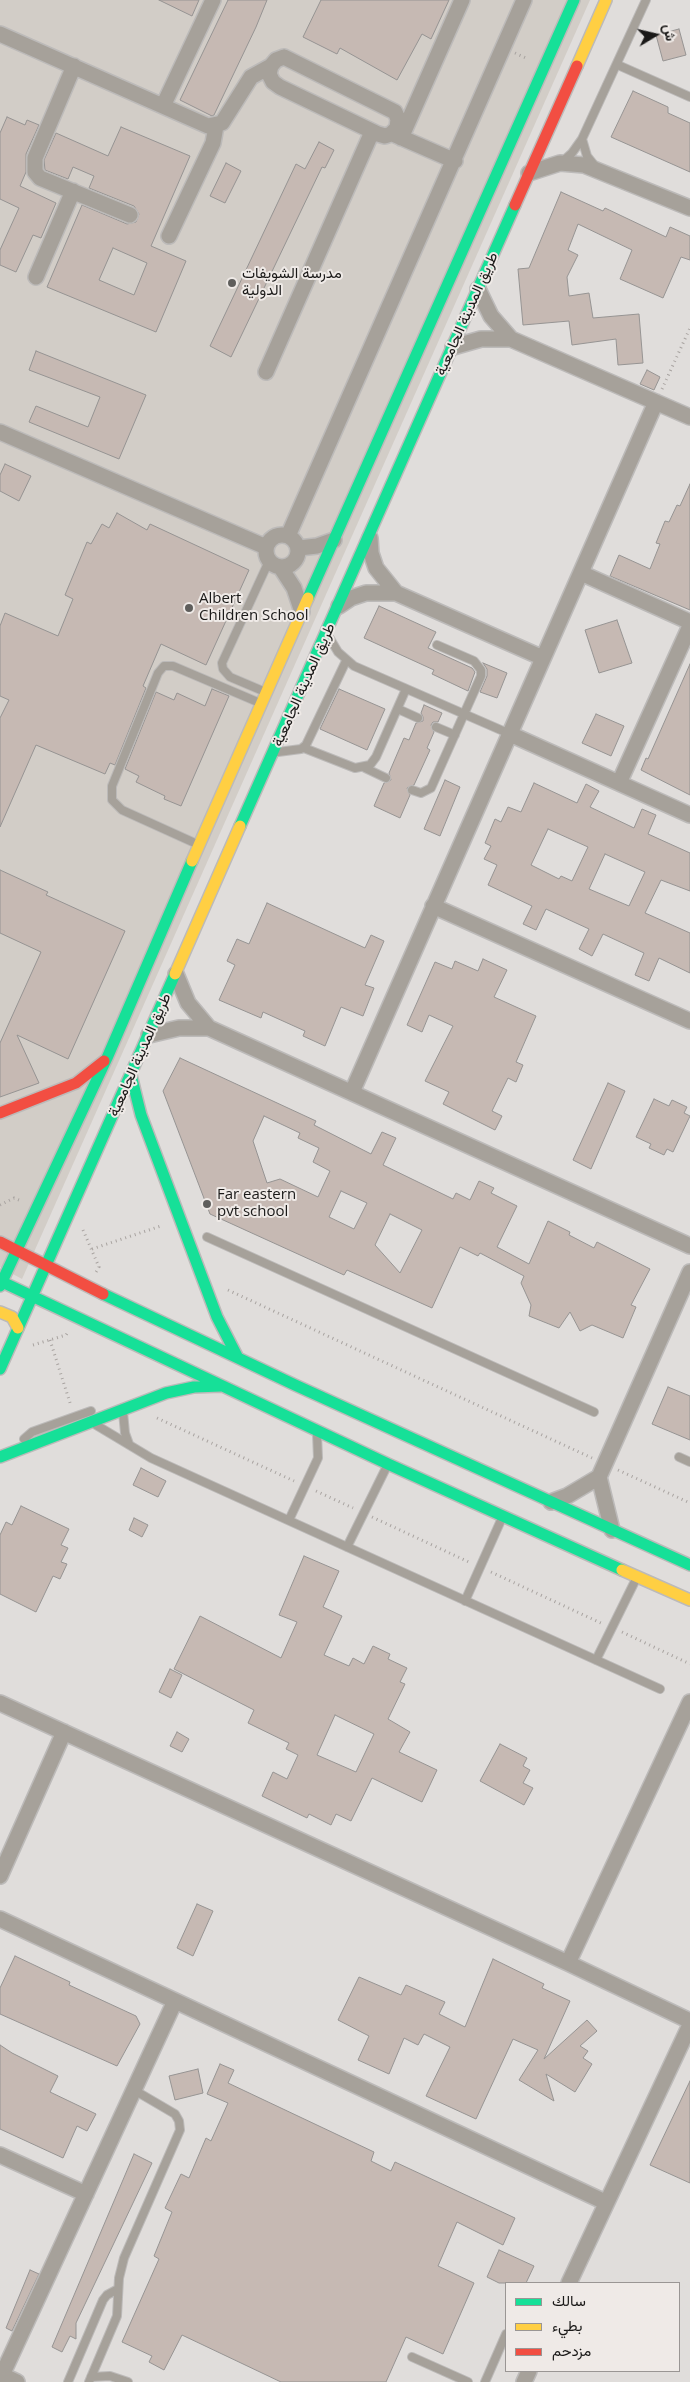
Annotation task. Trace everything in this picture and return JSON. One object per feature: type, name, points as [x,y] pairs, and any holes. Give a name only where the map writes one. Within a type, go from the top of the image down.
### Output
[{"type":"main road","name":"طريق المدينة الجامعية","points":[[1,1283],[107,1058],[264,698],[574,0]]},
{"type":"main road","name":"طريق المدينة الجامعية","points":[[0,1368],[370,537],[606,0]]},
{"type":"main road","points":[[413,389],[423,358],[424,338]]},
{"type":"main road","points":[[413,403],[417,408],[425,410]]},
{"type":"main road","points":[[0,1113],[76,1083],[107,1058]]},
{"type":"main road","points":[[130,1075],[141,1115],[202,1278],[223,1330],[238,1358]]},
{"type":"main road","points":[[31,1222],[41,1234],[58,1238]]},
{"type":"main road","points":[[0,1242],[238,1358],[690,1565]]},
{"type":"main road","points":[[56,1308],[60,1291],[72,1278]]},
{"type":"main road","points":[[1,1283],[315,1428],[388,1464],[637,1577],[660,1582],[685,1598]]},
{"type":"main road","points":[[0,1312],[12,1317],[18,1328]]},
{"type":"main road","points":[[0,1457],[127,1407],[180,1389],[221,1386]]},
{"type":"main road","points":[[676,1572],[690,1576]]},
{"type":"street","points":[[163,106],[213,0]]},
{"type":"street","points":[[396,136],[462,0]]},
{"type":"street","points":[[288,536],[524,0]]},
{"type":"street","points":[[0,34],[208,126],[216,126],[227,118],[243,86],[251,77],[271,66],[276,60],[284,57],[292,59],[394,112],[398,119],[396,136]]},
{"type":"street","points":[[74,66],[34,165],[36,172],[40,178],[130,215]]},
{"type":"street","points":[[271,66],[270,74],[273,82],[280,86],[372,132],[385,136],[396,136],[454,161]]},
{"type":"street","points":[[169,236],[213,143],[216,126]]},
{"type":"street","points":[[266,372],[372,132]]},
{"type":"street","points":[[529,173],[560,163],[584,165],[598,169],[690,208]]},
{"type":"street","points":[[36,277],[73,191]]},
{"type":"street","points":[[478,289],[491,316],[511,338],[690,417]]},
{"type":"street","points":[[453,347],[481,339],[511,338]]},
{"type":"street","points":[[352,1092],[656,402]]},
{"type":"street","points":[[0,432],[272,559],[289,566],[295,562],[299,548],[297,543],[288,536],[281,534],[275,537],[272,559],[294,588],[302,612]]},
{"type":"street","points":[[370,537],[371,553],[376,568],[385,582],[396,593],[543,658]]},
{"type":"street","points":[[299,548],[316,546],[334,540]]},
{"type":"street","points":[[581,573],[690,622]]},
{"type":"street","points":[[339,606],[351,598],[366,593],[396,593]]},
{"type":"street","points":[[619,783],[690,626]]},
{"type":"street","points":[[510,734],[690,814]]},
{"type":"street","points":[[434,906],[690,1022]]},
{"type":"street","points":[[176,974],[188,1004],[209,1028]]},
{"type":"street","points":[[149,1035],[179,1028],[209,1028],[690,1246]]},
{"type":"street","points":[[551,1502],[567,1496],[602,1470],[690,1272]]},
{"type":"street","points":[[602,1470],[612,1530]]},
{"type":"street","points":[[685,1598],[690,1610]]},
{"type":"street","points":[[0,1702],[690,2021]]},
{"type":"street","points":[[568,1963],[690,1702]]},
{"type":"street","points":[[0,1876],[64,1732]]},
{"type":"street","points":[[0,1919],[605,2202]]},
{"type":"street","points":[[17,2382],[1,2374],[175,2001]]},
{"type":"street","points":[[569,2282],[605,2202],[690,2025]]},
{"type":"street","points":[[0,2155],[86,2194]]},
{"type":"lane","points":[[560,163],[572,153],[582,139],[618,65],[646,0]]},
{"type":"lane","points":[[618,65],[690,97]]},
{"type":"lane","points":[[582,139],[587,156],[598,169]]},
{"type":"lane","points":[[264,698],[230,677],[223,669],[222,663],[272,559]]},
{"type":"lane","points":[[327,632],[331,643],[346,660],[406,689],[510,734]]},
{"type":"lane","points":[[412,790],[421,793],[432,788],[481,676],[481,670],[474,661],[437,645]]},
{"type":"lane","points":[[304,748],[311,738],[346,660]]},
{"type":"lane","points":[[200,845],[122,810],[112,800],[112,786],[158,673],[164,666],[173,666],[264,698]]},
{"type":"lane","points":[[365,768],[374,762],[406,689]]},
{"type":"lane","points":[[398,709],[418,718]]},
{"type":"lane","points":[[436,727],[455,735]]},
{"type":"lane","points":[[274,752],[304,748],[356,768],[365,768],[386,778]]},
{"type":"lane","points":[[207,1237],[594,1412]]},
{"type":"lane","points":[[127,1407],[124,1427],[129,1444]]},
{"type":"lane","points":[[19,1450],[23,1439],[32,1432],[89,1411],[103,1417]]},
{"type":"lane","points":[[90,1422],[151,1458],[660,1689]]},
{"type":"lane","points":[[289,1520],[318,1458],[318,1438],[315,1428]]},
{"type":"lane","points":[[679,1457],[690,1462]]},
{"type":"lane","points":[[347,1547],[388,1464]]},
{"type":"lane","points":[[465,1601],[504,1515]]},
{"type":"lane","points":[[596,1660],[637,1577]]},
{"type":"lane","points":[[90,2379],[117,2316],[118,2289],[124,2258],[180,2130],[179,2121],[175,2114],[134,2090]]},
{"type":"lane","points":[[68,2382],[103,2300],[107,2295],[118,2289]]},
{"type":"lane","points":[[485,2382],[505,2336]]},
{"type":"lane","points":[[412,2357],[468,2382]]},
{"type":"lane","points":[[90,2379],[110,2376],[128,2382]]},
{"type":"path","points":[[656,402],[690,328]]},
{"type":"path","points":[[92,1249],[161,1226],[164,1234],[183,1227]]},
{"type":"path","points":[[202,1278],[602,1470],[690,1503]]},
{"type":"path","points":[[50,1340],[74,1416]]},
{"type":"path","points":[[127,1407],[305,1486],[690,1664]]},
{"type":"shaded area","name":"مدرسة الشويفات الدولية","points":[[0,0],[590,0],[22,1279],[0,1267]]},
{"type":"building","points":[[159,0],[199,0],[192,16]]},
{"type":"building","points":[[228,0],[267,0],[256,27],[212,116],[180,100]]},
{"type":"building","points":[[321,0],[449,0],[431,39],[422,34],[397,80],[340,48],[337,54],[303,37]]},
{"type":"building","points":[[679,29],[686,55],[663,61],[656,35]]},
{"type":"building","points":[[633,91],[668,107],[668,113],[690,123],[690,172],[611,137]]},
{"type":"building","points":[[7,117],[25,125],[27,120],[39,125],[26,154],[26,172],[20,186],[56,203],[41,238],[33,235],[16,272],[0,265],[0,250],[19,208],[0,199],[0,133]]},
{"type":"building","points":[[121,127],[190,156],[151,246],[186,261],[156,332],[47,287],[82,205],[127,224],[136,222],[139,214],[134,206],[89,188],[94,176],[73,167],[68,179],[45,170],[44,160],[56,133],[108,156]],"holes":[[[113,248],[147,263],[134,295],[99,280]]]},
{"type":"building","points":[[319,142],[334,150],[325,168],[322,167],[231,357],[210,346],[296,164],[305,169]]},
{"type":"building","points":[[226,163],[241,171],[225,203],[210,196]]},
{"type":"building","points":[[561,192],[603,211],[605,208],[666,237],[670,227],[690,236],[690,260],[681,257],[663,298],[620,279],[632,250],[578,224],[568,250],[578,255],[567,277],[569,296],[589,293],[593,318],[639,314],[643,363],[618,365],[616,339],[572,345],[569,321],[523,325],[518,269],[529,268]]},
{"type":"building","points":[[36,351],[146,395],[119,459],[29,422],[36,406],[88,427],[100,397],[29,370]]},
{"type":"building","points":[[647,370],[660,377],[654,390],[640,384]]},
{"type":"building","points":[[5,464],[31,476],[19,501],[0,491],[0,475]]},
{"type":"building","points":[[690,484],[690,610],[610,576],[619,555],[650,569],[660,544],[656,543],[665,521],[669,522],[677,505],[680,506]]},
{"type":"building","points":[[117,513],[147,530],[150,524],[249,570],[206,665],[161,644],[143,686],[146,688],[115,765],[110,763],[105,774],[36,745],[0,827],[0,718],[9,700],[0,696],[0,626],[5,613],[58,636],[73,599],[65,595],[87,542],[91,544],[102,524],[109,528]]},
{"type":"building","points":[[379,606],[436,632],[428,648],[472,668],[475,672],[468,691],[432,674],[434,670],[364,638]]},
{"type":"building","points":[[617,620],[632,663],[599,673],[585,630]]},
{"type":"building","points":[[483,663],[507,673],[497,698],[480,692],[487,676],[487,669]]},
{"type":"building","points":[[690,664],[690,795],[641,770],[646,758],[648,759]]},
{"type":"building","points":[[212,689],[229,696],[181,806],[164,799],[165,796],[136,782],[139,776],[125,769],[156,692],[174,700],[177,693],[205,706]]},
{"type":"building","points":[[339,689],[385,709],[367,750],[320,729]]},
{"type":"building","points":[[424,705],[442,713],[438,722],[433,722],[431,725],[434,732],[427,748],[430,750],[414,785],[407,788],[410,795],[400,818],[374,806],[384,783],[391,780],[389,773],[404,738],[409,740],[416,723],[423,721],[421,713]]},
{"type":"building","points":[[596,714],[624,726],[611,756],[582,743]]},
{"type":"building","points":[[445,780],[460,787],[440,836],[424,829]]},
{"type":"building","points":[[534,783],[577,803],[586,784],[599,791],[590,807],[634,828],[642,809],[656,815],[648,834],[690,853],[690,891],[661,880],[645,913],[690,933],[690,973],[659,958],[649,981],[635,975],[644,953],[603,934],[592,956],[579,949],[589,929],[546,909],[536,930],[523,924],[532,906],[488,885],[497,865],[484,859],[491,846],[485,843],[495,819],[501,822],[508,807],[521,812]],"holes":[[[548,829],[588,847],[572,881],[561,876],[559,879],[531,865]],[[605,854],[645,872],[629,906],[589,889]]]},
{"type":"building","points":[[0,870],[48,892],[46,895],[125,931],[68,1059],[17,1035],[39,1083],[0,1097],[0,1043],[41,952],[0,933]]},
{"type":"building","points":[[267,903],[365,948],[371,935],[384,941],[365,985],[374,988],[363,1016],[341,1007],[325,1046],[303,1036],[305,1031],[263,1012],[261,1018],[219,1000],[235,965],[227,961],[237,939],[249,944]]},
{"type":"building","points":[[483,959],[507,970],[494,997],[536,1016],[516,1062],[523,1065],[516,1082],[508,1078],[492,1111],[502,1116],[495,1130],[443,1104],[449,1092],[425,1081],[453,1026],[429,1015],[422,1032],[407,1025],[435,962],[452,969],[455,961],[478,971]]},
{"type":"building","points":[[180,1058],[316,1121],[314,1125],[371,1154],[382,1132],[396,1138],[383,1165],[453,1199],[456,1193],[470,1200],[479,1181],[494,1188],[491,1193],[517,1206],[497,1247],[529,1264],[548,1221],[570,1232],[569,1235],[594,1248],[597,1242],[650,1269],[631,1305],[636,1307],[623,1338],[592,1325],[580,1331],[570,1312],[559,1328],[529,1316],[531,1305],[521,1283],[524,1276],[480,1253],[478,1256],[460,1247],[432,1308],[347,1270],[344,1275],[210,1214],[163,1091]],"holes":[[[264,1116],[300,1133],[298,1138],[319,1148],[313,1162],[330,1171],[318,1197],[280,1179],[267,1183],[253,1141]],[[341,1191],[367,1203],[354,1229],[329,1217]],[[390,1214],[422,1230],[400,1273],[375,1245]]]},
{"type":"building","points":[[608,1083],[625,1091],[591,1169],[573,1160]]},
{"type":"building","points":[[654,1099],[669,1106],[672,1100],[687,1107],[684,1113],[690,1116],[673,1152],[667,1149],[664,1155],[649,1148],[651,1144],[636,1137]]},
{"type":"building","points":[[668,1387],[690,1396],[690,1440],[652,1424]]},
{"type":"building","points":[[141,1468],[166,1481],[158,1497],[133,1485]]},
{"type":"building","points":[[21,1506],[69,1529],[61,1545],[68,1548],[61,1562],[67,1564],[60,1579],[53,1576],[36,1612],[0,1594],[0,1535],[6,1522],[12,1525]]},
{"type":"building","points":[[134,1518],[148,1525],[142,1537],[129,1530]]},
{"type":"building","points":[[304,1556],[339,1571],[323,1607],[342,1616],[324,1655],[349,1666],[353,1658],[364,1664],[373,1646],[390,1654],[388,1659],[407,1668],[400,1682],[405,1684],[388,1719],[410,1732],[399,1752],[437,1770],[422,1802],[372,1778],[351,1821],[336,1814],[331,1825],[309,1814],[307,1818],[262,1796],[273,1772],[287,1779],[298,1755],[286,1749],[289,1743],[248,1723],[254,1710],[174,1669],[200,1616],[281,1658],[297,1622],[279,1615]],"holes":[[[335,1715],[374,1734],[356,1772],[317,1755]]]},
{"type":"building","points":[[170,1669],[182,1675],[171,1698],[159,1692]]},
{"type":"building","points":[[177,1732],[189,1739],[182,1752],[170,1746]]},
{"type":"building","points":[[500,1744],[527,1758],[523,1766],[530,1770],[523,1783],[533,1788],[524,1805],[480,1781]]},
{"type":"building","points":[[197,1904],[213,1911],[193,1956],[177,1948]]},
{"type":"building","points":[[15,1956],[70,1982],[69,1985],[136,2016],[140,2024],[117,2066],[0,2014],[0,1988]]},
{"type":"building","points":[[493,1959],[544,1984],[542,1988],[570,2001],[544,2059],[587,2020],[597,2031],[580,2046],[588,2051],[583,2058],[592,2064],[575,2092],[546,2074],[554,2101],[519,2080],[538,2050],[513,2039],[476,2119],[426,2096],[450,2047],[424,2034],[418,2045],[404,2038],[389,2074],[358,2060],[369,2036],[338,2020],[359,1977],[401,1995],[406,1985],[445,2002],[439,2014],[465,2027]]},
{"type":"building","points":[[0,2045],[58,2076],[50,2092],[96,2114],[87,2131],[77,2126],[63,2158],[0,2129]]},
{"type":"building","points":[[220,2064],[234,2070],[228,2083],[374,2152],[371,2161],[391,2171],[395,2162],[515,2218],[503,2245],[457,2222],[438,2266],[474,2283],[443,2354],[406,2337],[386,2382],[281,2382],[182,2335],[164,2370],[149,2362],[152,2356],[122,2342],[159,2259],[154,2256],[172,2212],[165,2208],[181,2174],[189,2178],[206,2138],[211,2141],[228,2103],[207,2094]]},
{"type":"building","points":[[198,2069],[203,2093],[175,2100],[169,2076]]},
{"type":"building","points":[[690,2081],[690,2183],[650,2165]]},
{"type":"building","points":[[134,2154],[152,2163],[76,2323],[76,2339],[70,2336],[62,2352],[52,2347]]},
{"type":"building","points":[[499,2250],[534,2266],[526,2282],[499,2283],[487,2277]]},
{"type":"building","points":[[30,2270],[39,2274],[12,2331],[6,2328]]},
{"type":"traffic: fast","points":[[308,598],[574,0]]},
{"type":"traffic: fast","points":[[240,826],[515,205]]},
{"type":"traffic: fast","points":[[0,1286],[107,1058],[192,861]]},
{"type":"traffic: fast","points":[[0,1369],[175,974]]},
{"type":"traffic: fast","points":[[131,1075],[141,1115],[217,1317],[238,1358]]},
{"type":"traffic: fast","points":[[0,1281],[388,1464],[622,1570]]},
{"type":"traffic: fast","points":[[103,1294],[295,1385],[690,1565]]},
{"type":"traffic: fast","points":[[0,1457],[166,1393],[194,1387],[221,1386]]},
{"type":"traffic: slow","points":[[577,66],[606,0]]},
{"type":"traffic: slow","points":[[192,861],[308,598]]},
{"type":"traffic: slow","points":[[175,974],[240,826]]},
{"type":"traffic: slow","points":[[0,1312],[12,1317],[18,1328]]},
{"type":"traffic: slow","points":[[622,1570],[690,1600]]},
{"type":"traffic: jam","points":[[515,205],[577,66]]},
{"type":"traffic: jam","points":[[0,1113],[76,1083],[104,1061]]},
{"type":"traffic: jam","points":[[0,1242],[103,1294]]},
{"type":"place","name":"مدرسة الشويفات الدولية","points":[[232,283]]},
{"type":"place","name":"Albert Children School","points":[[189,608]]},
{"type":"place","name":"Far eastern pvt school","points":[[207,1204]]}]
